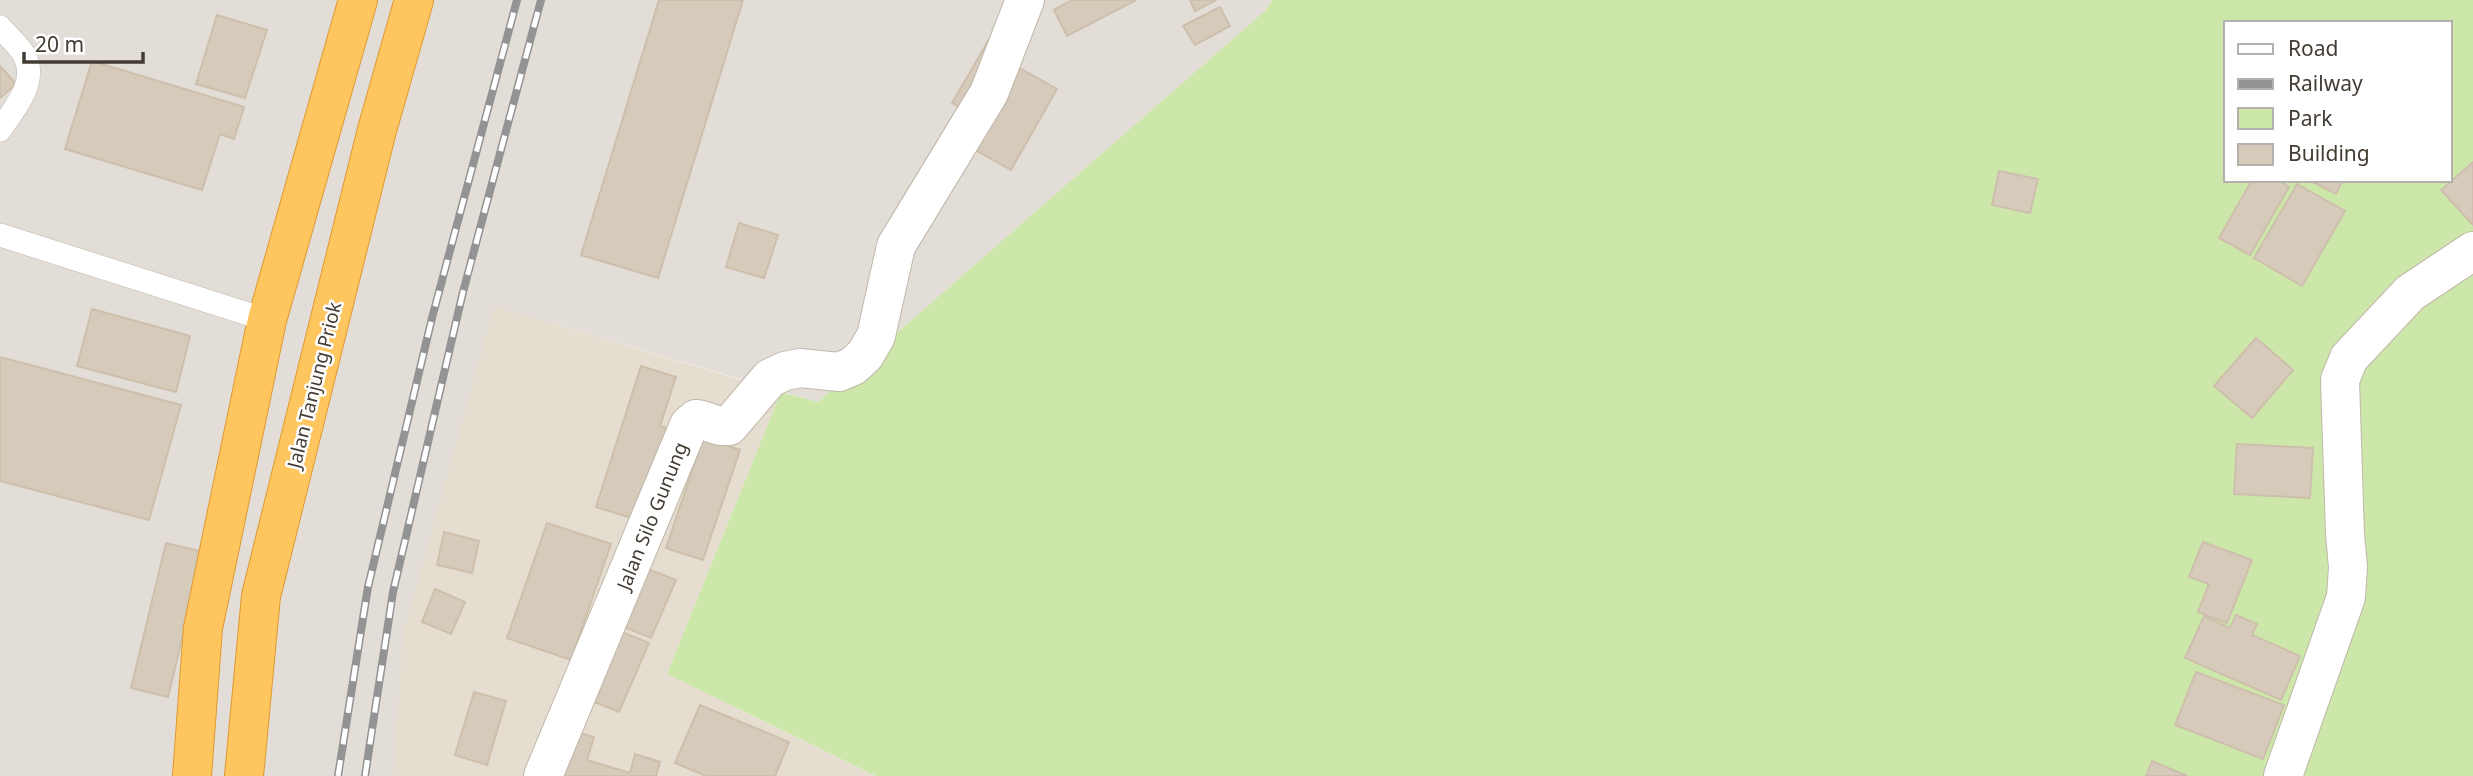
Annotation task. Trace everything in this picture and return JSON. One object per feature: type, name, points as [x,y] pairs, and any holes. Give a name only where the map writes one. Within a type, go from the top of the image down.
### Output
[{"type":"highway","points":[[192,776],[203,628],[267,320],[358,0]]},
{"type":"highway","name":"Jalan Tanjung Priok","points":[[244,776],[261,596],[377,130],[414,0]]},
{"type":"highway","points":[[267,320],[327,333]]},
{"type":"street","name":"Jalan Silo Gunung","points":[[543,776],[689,425],[696,419],[722,428],[729,426],[770,378],[800,368],[839,372],[853,366],[865,355],[876,336],[896,246],[989,93],[1025,0]]},
{"type":"street","points":[[2283,776],[2346,597],[2348,567],[2340,380],[2349,358],[2410,293],[2473,251]]},
{"type":"lane","points":[[0,27],[23,53],[29,68],[28,86],[0,130]]},
{"type":"lane","points":[[0,235],[267,320]]},
{"type":"shaded area","points":[[0,0],[1272,0],[1265,11],[818,402],[494,306],[403,634],[393,776],[0,776]]},
{"type":"shaded area","points":[[494,306],[781,392],[667,674],[875,776],[393,776],[403,634]]},
{"type":"green space","points":[[1272,0],[2473,0],[2473,776],[876,776],[667,674],[781,392],[818,402],[1265,11]]},
{"type":"building","points":[[659,0],[743,0],[658,278],[581,255]]},
{"type":"building","points":[[1072,0],[1136,0],[1067,36],[1054,10]]},
{"type":"building","points":[[1190,0],[1216,0],[1195,11]]},
{"type":"building","points":[[1220,7],[1230,26],[1195,45],[1183,26]]},
{"type":"building","points":[[217,15],[267,30],[245,98],[196,84]]},
{"type":"building","points":[[998,24],[970,113],[952,103]]},
{"type":"building","points":[[92,61],[244,107],[234,139],[220,134],[202,190],[65,149]]},
{"type":"building","points":[[1014,65],[1057,89],[1011,170],[968,146]]},
{"type":"building","points":[[0,66],[16,84],[0,98]]},
{"type":"building","points":[[2473,162],[2473,225],[2441,190]]},
{"type":"building","points":[[1999,171],[2038,179],[2030,213],[1992,205]]},
{"type":"building","points":[[2251,182],[2281,182],[2289,187],[2250,255],[2219,238]]},
{"type":"building","points":[[2313,182],[2342,182],[2336,194]]},
{"type":"building","points":[[2297,184],[2345,211],[2302,286],[2254,258]]},
{"type":"building","points":[[739,223],[778,235],[764,278],[726,267]]},
{"type":"building","points":[[92,309],[190,336],[176,392],[77,366]]},
{"type":"building","points":[[2256,338],[2293,370],[2252,418],[2214,386]]},
{"type":"building","points":[[0,357],[181,405],[149,520],[0,481]]},
{"type":"building","points":[[641,366],[676,377],[660,426],[678,431],[648,523],[596,507]]},
{"type":"building","points":[[703,438],[740,450],[703,560],[666,548]]},
{"type":"building","points":[[2237,444],[2313,448],[2310,498],[2234,494]]},
{"type":"building","points":[[547,523],[611,544],[571,660],[507,638]]},
{"type":"building","points":[[444,532],[479,541],[472,573],[437,565]]},
{"type":"building","points":[[2203,542],[2252,560],[2227,623],[2198,612],[2209,584],[2189,577]]},
{"type":"building","points":[[166,543],[203,552],[168,697],[131,688]]},
{"type":"building","points":[[643,567],[676,580],[651,638],[619,625]]},
{"type":"building","points":[[435,589],[465,602],[451,634],[422,622]]},
{"type":"building","points":[[2236,615],[2257,624],[2252,635],[2300,656],[2281,700],[2185,658],[2204,616],[2230,628]]},
{"type":"building","points":[[617,630],[649,643],[619,712],[587,699]]},
{"type":"building","points":[[2196,672],[2284,705],[2263,759],[2175,725]]},
{"type":"building","points":[[474,692],[506,701],[487,765],[455,755]]},
{"type":"building","points":[[700,705],[789,742],[775,776],[706,776],[675,763]]},
{"type":"building","points":[[568,730],[594,737],[587,760],[630,773],[635,754],[660,762],[656,776],[554,776]]},
{"type":"building","points":[[2152,761],[2187,776],[2146,776]]},
{"type":"railway","points":[[338,776],[368,587],[432,318],[517,0]]},
{"type":"railway","points":[[365,776],[393,592],[463,292],[541,0]]}]
